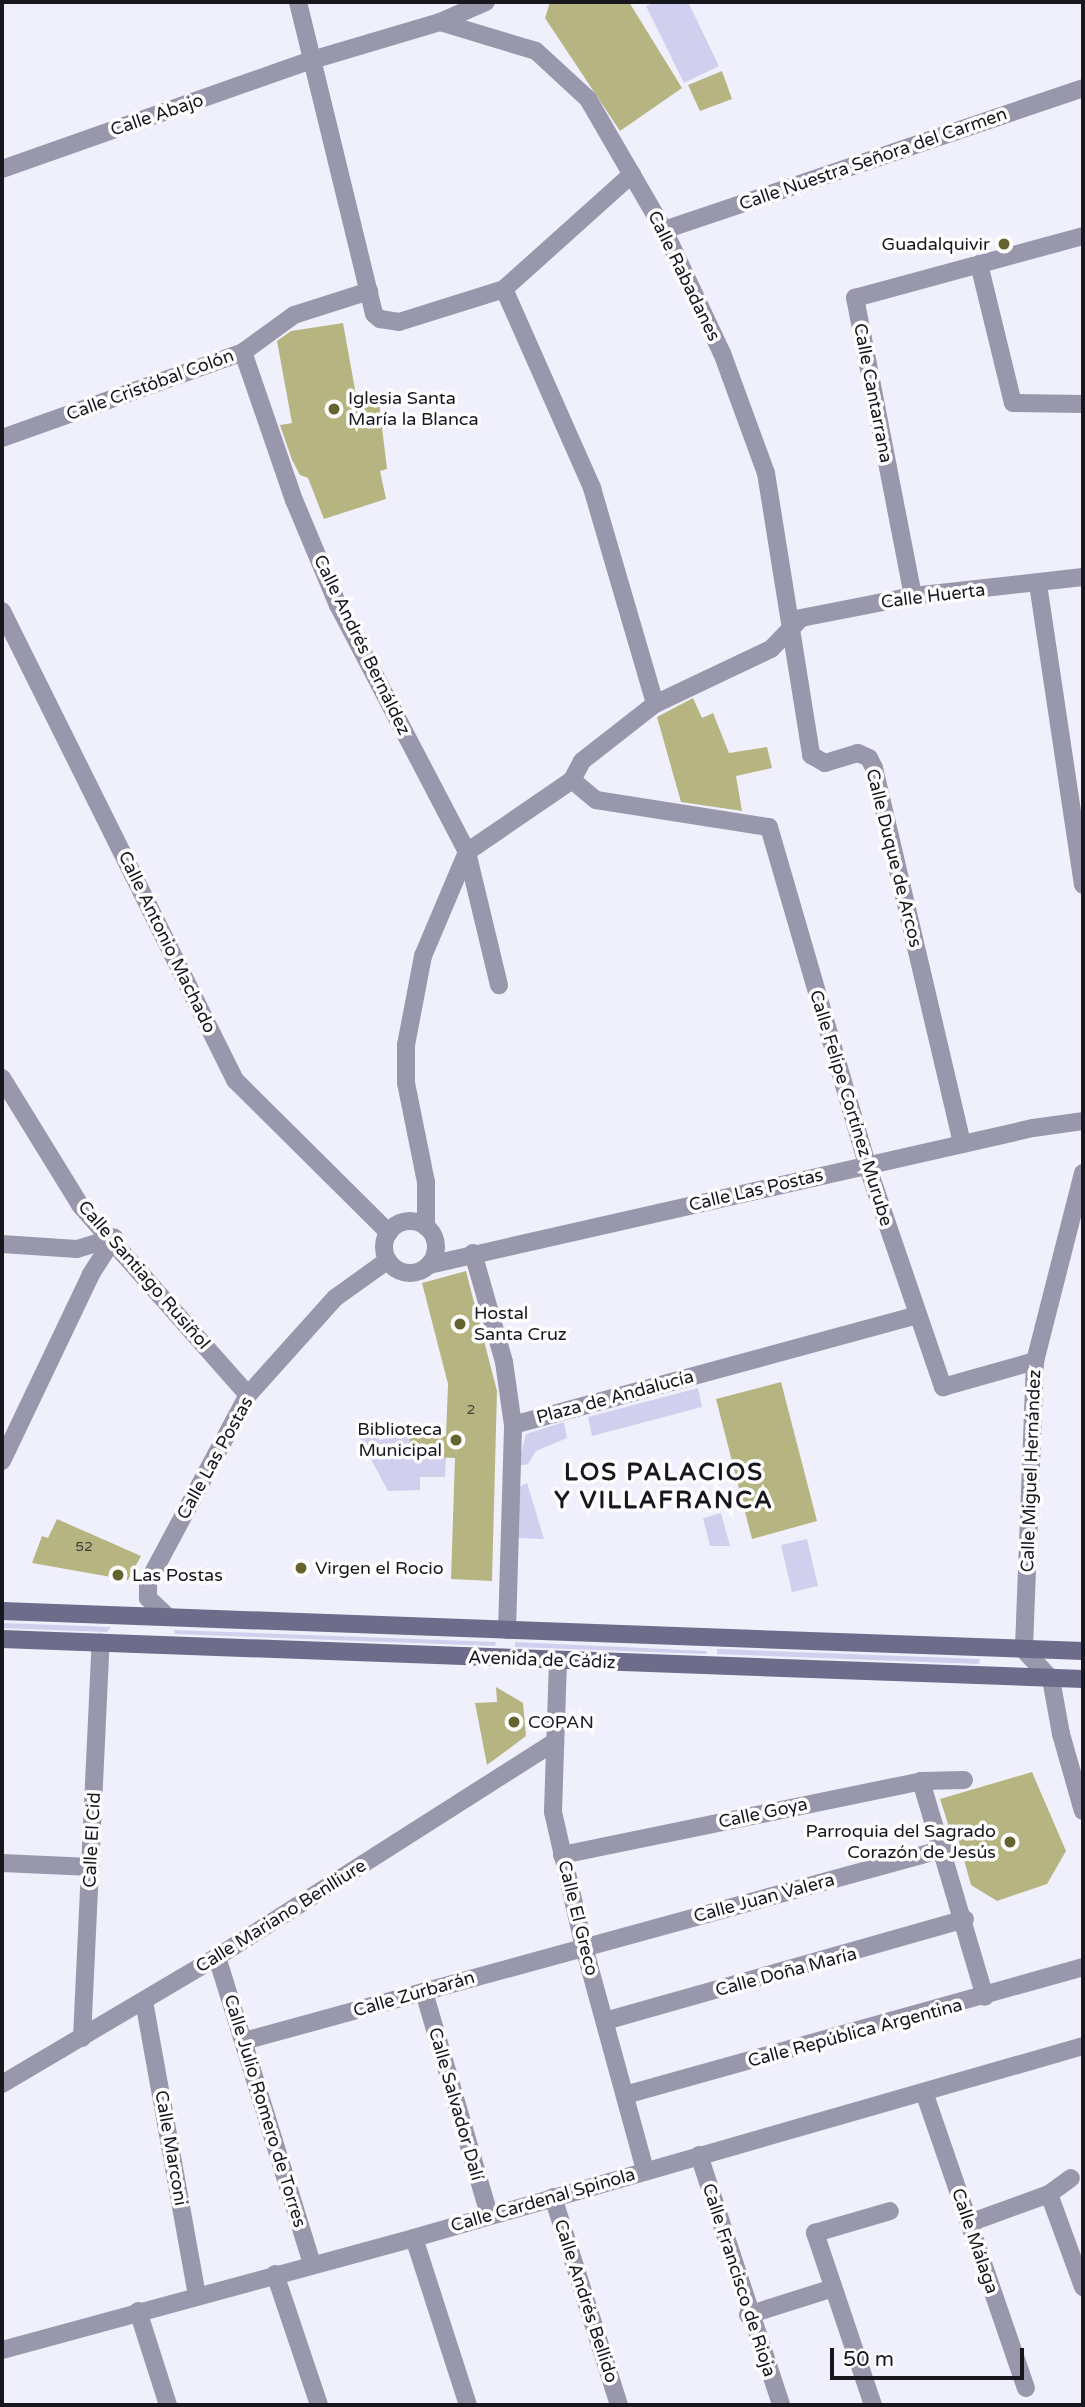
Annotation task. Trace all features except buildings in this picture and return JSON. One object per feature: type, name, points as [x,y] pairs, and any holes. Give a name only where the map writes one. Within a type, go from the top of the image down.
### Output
[{"type":"main road","name":"Avenida de Cádiz","points":[[2,1611],[1083,1651]]},
{"type":"main road","name":"Avenida de Cádiz","points":[[2,1639],[1083,1679]]},
{"type":"street","points":[[298,2],[374,314],[389,322],[503,289],[632,174]]},
{"type":"street","name":"Calle Abajo","points":[[2,169],[312,60],[440,22],[486,2]]},
{"type":"street","name":"Calle Rabadanes","points":[[440,22],[536,51],[550,60],[588,99],[632,174],[664,230],[722,353],[761,453],[789,631]]},
{"type":"street","name":"Calle Nuestra Señora del Carmen","points":[[664,230],[1083,88]]},
{"type":"street","name":"Calle Cantarrana","points":[[913,596],[855,298],[1083,236]]},
{"type":"street","points":[[979,264],[1013,403],[1083,404]]},
{"type":"street","points":[[503,289],[592,488],[655,704]]},
{"type":"street","name":"Calle Cristóbal Colón","points":[[2,438],[243,352],[294,315],[369,291]]},
{"type":"street","name":"Calle Andrés Bernáldez","points":[[243,352],[294,500],[338,605],[467,852],[499,985]]},
{"type":"street","name":"Calle Huerta","points":[[467,852],[572,780],[582,761],[655,704],[771,649],[801,618],[913,596],[1083,577]]},
{"type":"street","points":[[1038,584],[1083,884]]},
{"type":"street","name":"Calle Antonio Machado","points":[[2,611],[235,1080],[389,1233]]},
{"type":"street","name":"Calle Duque de Arcos","points":[[789,631],[811,755],[825,763],[859,753],[869,758],[874,768],[962,1144]]},
{"type":"street","name":"Calle Felipe Cortínez Murube","points":[[572,780],[596,800],[769,827],[867,1165],[915,1316],[943,1387],[1035,1361]]},
{"type":"street","points":[[426,1227],[406,1222],[389,1233],[385,1247],[388,1260],[405,1272],[429,1265],[436,1245],[426,1227],[426,1182],[406,1083],[406,1045],[423,956],[467,852]]},
{"type":"street","name":"Calle Santiago Rusiñol","points":[[2,1078],[80,1205],[114,1238],[248,1395]]},
{"type":"street","name":"Calle Las Postas","points":[[429,1265],[962,1144],[1083,1121]]},
{"type":"street","name":"Calle Miguel Hernández","points":[[1024,1650],[1035,1361],[1083,1173]]},
{"type":"street","points":[[2,1244],[77,1249],[114,1238]]},
{"type":"street","points":[[2,1461],[91,1274],[114,1238]]},
{"type":"street","points":[[473,1253],[504,1362],[513,1425]]},
{"type":"street","name":"Calle Las Postas","points":[[166,1615],[148,1598],[148,1582],[248,1395],[335,1298],[388,1260]]},
{"type":"street","name":"Plaza de Andalucía","points":[[508,1630],[513,1425],[915,1316]]},
{"type":"street","name":"Calle El Cid","points":[[82,2038],[101,1642]]},
{"type":"street","points":[[1024,1650],[1051,1679],[1060,1734],[1083,1811]]},
{"type":"street","name":"Calle El Greco","points":[[558,1660],[553,1812],[584,1947],[645,2170]]},
{"type":"street","name":"Calle Mariano Benlliure","points":[[2,2084],[217,1957],[555,1742]]},
{"type":"street","name":"Calle Goya","points":[[562,1855],[921,1781],[964,1780]]},
{"type":"street","points":[[921,1781],[944,1849],[985,1997]]},
{"type":"street","name":"Calle Juan Valera","points":[[584,1947],[944,1849]]},
{"type":"street","points":[[2,1863],[91,1867]]},
{"type":"street","name":"Calle Doña María","points":[[605,2021],[965,1920]]},
{"type":"street","name":"Calle Zurbarán","points":[[244,2041],[584,1947]]},
{"type":"street","name":"Calle Julio Romero de Torres","points":[[217,1957],[312,2264]]},
{"type":"street","name":"Calle República Argentina","points":[[625,2095],[985,1997],[1083,1967]]},
{"type":"street","name":"Calle Salvador Dalí","points":[[424,1992],[489,2215]]},
{"type":"street","name":"Calle Marconi","points":[[144,2001],[197,2295]]},
{"type":"street","name":"Calle Cardenal Spinola","points":[[2,2350],[414,2238],[1083,2046]]},
{"type":"street","name":"Calle Málaga","points":[[924,2092],[1027,2388]]},
{"type":"street","name":"Calle Francisco de Rioja","points":[[699,2155],[748,2315],[781,2405]]},
{"type":"street","points":[[969,2223],[1049,2194],[1071,2178]]},
{"type":"street","points":[[1049,2194],[1083,2287]]},
{"type":"street","name":"Calle Andrés Bellido","points":[[553,2197],[619,2405]]},
{"type":"street","points":[[873,2405],[815,2233],[890,2211]]},
{"type":"street","points":[[414,2238],[468,2405]]},
{"type":"street","points":[[275,2274],[319,2405]]},
{"type":"street","points":[[748,2315],[833,2288]]},
{"type":"street","points":[[138,2311],[168,2405]]},
{"type":"shaded area","points":[[656,2],[688,2],[719,66],[684,83],[646,6]]},
{"type":"shaded area","points":[[698,1388],[702,1407],[592,1436],[588,1417]]},
{"type":"shaded area","points":[[377,1422],[379,1440],[410,1435],[446,1458],[445,1477],[420,1477],[420,1490],[388,1491],[358,1435]]},
{"type":"shaded area","points":[[564,1422],[567,1438],[536,1451],[528,1464],[518,1466],[526,1434]]},
{"type":"shaded area","points":[[527,1483],[544,1539],[518,1538],[519,1487]]},
{"type":"shaded area","points":[[721,1513],[730,1546],[710,1546],[703,1518]]},
{"type":"shaded area","points":[[807,1539],[818,1586],[792,1592],[781,1545]]},
{"type":"shaded area","points":[[2,1623],[111,1627],[107,1632],[2,1628]]},
{"type":"shaded area","points":[[174,1630],[496,1642],[495,1646],[175,1634]]},
{"type":"shaded area","points":[[515,1642],[707,1651],[706,1654],[515,1647]]},
{"type":"shaded area","points":[[717,1649],[980,1659],[979,1664],[717,1654]]},
{"type":"place","name":"Guadalquivir","points":[[1004,244]]},
{"type":"place","name":"Iglesia Santa María la Blanca","points":[[334,409]]},
{"type":"place","name":"Hostal Santa Cruz","points":[[460,1324]]},
{"type":"place","name":"Biblioteca Municipal","points":[[456,1440]]},
{"type":"place","name":"Virgen el Rocio","points":[[301,1568]]},
{"type":"place","name":"Las Postas","points":[[118,1575]]},
{"type":"place","name":"COPAN","points":[[514,1722]]},
{"type":"place","name":"Parroquia del Sagrado Corazón de Jesús","points":[[1010,1842]]},
{"type":"district","name":"LOS PALACIOS Y VILLAFRANCA","points":[[664,1487]]}]
